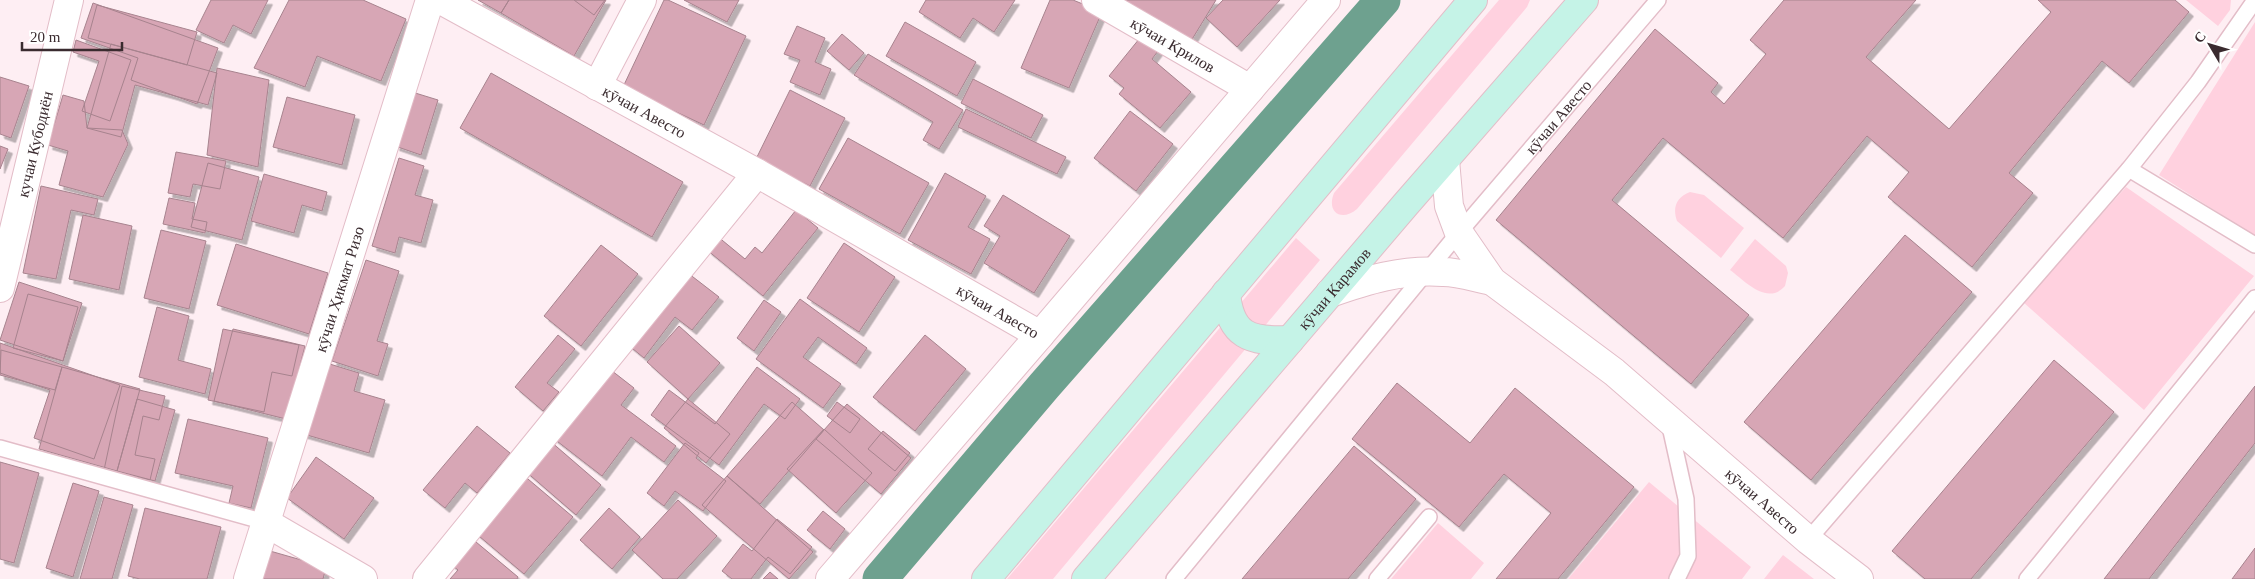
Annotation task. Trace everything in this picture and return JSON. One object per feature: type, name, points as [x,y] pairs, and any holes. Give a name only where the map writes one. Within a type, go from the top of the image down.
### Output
[{"type":"main road","points":[[986,579],[1473,0]]},
{"type":"main road","name":"кӯчаи Карамов","points":[[1086,579],[1444,160],[1584,0]]},
{"type":"main road","points":[[1226,293],[1228,312],[1236,326],[1248,336],[1264,342],[1290,340]]},
{"type":"street","name":"кучаи Кубодиён","points":[[0,288],[69,0]]},
{"type":"street","name":"кӯчаи Ҳикмат Ризо","points":[[248,579],[430,0]]},
{"type":"street","name":"кӯчаи Авесто","points":[[441,0],[756,173],[1040,335],[1326,0]]},
{"type":"street","points":[[597,86],[642,0]]},
{"type":"street","name":"кӯчаи Крилов","points":[[1096,0],[1250,89]]},
{"type":"street","name":"кӯчаи Авесто","points":[[1444,160],[1449,206],[1459,233],[1492,281],[1614,372],[1808,540],[1860,579]]},
{"type":"street","points":[[428,579],[756,173]]},
{"type":"street","name":"кӯчаи Авесто","points":[[1330,293],[1370,279],[1404,272],[1445,272],[1492,281]]},
{"type":"street","points":[[830,579],[1040,335]]},
{"type":"street","points":[[265,522],[363,579]]},
{"type":"lane","name":"кӯчаи Авесто","points":[[1174,579],[1427,271],[1658,0]]},
{"type":"lane","points":[[1808,540],[2129,169],[2198,82],[2255,0]]},
{"type":"lane","points":[[2129,169],[2255,245]]},
{"type":"lane","points":[[2028,579],[2255,298]]},
{"type":"lane","points":[[1669,420],[1686,499],[1688,556],[1677,579]]},
{"type":"lane","points":[[0,448],[265,522]]},
{"type":"lane","points":[[1377,579],[1429,517]]},
{"type":"shaded area","points":[[1499,0],[1530,0],[1527,7],[1357,209],[1346,215],[1337,213],[1332,206],[1334,193]]},
{"type":"shaded area","points":[[2186,0],[2231,0],[2230,10],[2218,26]]},
{"type":"shaded area","points":[[2255,22],[2255,236],[2159,175]]},
{"type":"shaded area","points":[[2126,187],[2254,276],[2144,410],[2023,302]]},
{"type":"shaded area","points":[[1690,192],[1704,195],[1744,228],[1721,258],[1677,221],[1675,207],[1682,197]]},
{"type":"shaded area","points":[[1296,238],[1320,260],[1053,579],[1007,579]]},
{"type":"shaded area","points":[[1755,239],[1786,266],[1788,273],[1785,286],[1778,292],[1764,293],[1756,290],[1730,270]]},
{"type":"shaded area","points":[[1649,482],[1751,567],[1742,579],[1568,579]]},
{"type":"shaded area","points":[[1438,523],[1484,563],[1471,579],[1391,579]]},
{"type":"shaded area","points":[[1783,555],[1814,579],[1764,579]]},
{"type":"building","points":[[211,0],[268,0],[251,34],[233,25],[224,43],[196,30]]},
{"type":"building","points":[[289,0],[363,0],[406,19],[381,81],[317,56],[305,87],[254,68]]},
{"type":"building","points":[[478,0],[509,0],[501,13]]},
{"type":"building","points":[[509,0],[606,0],[574,56],[501,13]]},
{"type":"building","points":[[574,0],[605,0],[594,15]]},
{"type":"building","points":[[664,0],[668,0],[746,36],[704,125],[623,87]]},
{"type":"building","points":[[684,0],[739,0],[727,22]]},
{"type":"building","points":[[926,0],[1015,0],[994,32],[973,18],[960,38],[919,12]]},
{"type":"building","points":[[1050,0],[1073,0],[1102,12],[1069,88],[1021,68]]},
{"type":"building","points":[[1124,0],[1216,0],[1191,41]]},
{"type":"building","points":[[1223,0],[1280,0],[1237,47],[1206,18]]},
{"type":"building","points":[[1784,0],[1916,0],[1866,57],[1949,129],[2051,12],[2038,0],[2175,0],[2189,12],[2129,83],[2102,61],[2009,173],[2033,193],[1972,267],[1888,197],[1909,172],[1867,136],[1783,238],[1663,138],[1612,200],[1749,315],[1691,384],[1496,220],[1655,29],[1718,83],[1711,92],[1724,104],[1766,54],[1750,40]]},
{"type":"building","points":[[93,3],[218,48],[197,104],[131,80],[138,58],[81,38]]},
{"type":"building","points":[[97,5],[197,32],[187,65],[88,38]]},
{"type":"building","points":[[905,22],[976,62],[957,96],[886,56]]},
{"type":"building","points":[[797,26],[825,38],[815,62],[831,69],[820,95],[790,82],[800,60],[784,54]]},
{"type":"building","points":[[1144,33],[1161,47],[1152,59],[1191,92],[1160,128],[1119,94],[1124,88],[1109,76]]},
{"type":"building","points":[[842,34],[864,53],[849,70],[827,51]]},
{"type":"building","points":[[76,40],[131,60],[110,121],[82,111],[99,61],[73,52]]},
{"type":"building","points":[[111,44],[217,73],[208,105],[135,85],[121,137],[87,128]]},
{"type":"building","points":[[868,54],[963,110],[939,149],[923,140],[933,122],[854,75]]},
{"type":"building","points":[[217,68],[269,80],[258,167],[207,155]]},
{"type":"building","points":[[491,73],[683,182],[652,237],[460,128]]},
{"type":"building","points":[[0,77],[29,86],[11,138],[0,134]]},
{"type":"building","points":[[973,79],[1043,115],[1031,138],[961,103]]},
{"type":"building","points":[[790,90],[845,118],[810,186],[756,159]]},
{"type":"building","points":[[412,92],[438,100],[421,155],[395,146]]},
{"type":"building","points":[[63,95],[84,101],[87,128],[122,130],[128,144],[103,197],[59,185],[68,151],[48,145]]},
{"type":"building","points":[[287,97],[355,115],[342,165],[273,147]]},
{"type":"building","points":[[966,109],[1066,157],[1057,174],[958,127]]},
{"type":"building","points":[[1130,111],[1173,144],[1136,191],[1094,158]]},
{"type":"building","points":[[848,138],[929,183],[900,234],[819,189]]},
{"type":"building","points":[[0,146],[8,149],[0,169]]},
{"type":"building","points":[[176,152],[226,161],[220,189],[193,184],[190,197],[168,193]]},
{"type":"building","points":[[399,158],[424,166],[415,195],[433,200],[421,243],[399,237],[395,253],[372,246]]},
{"type":"building","points":[[208,163],[259,177],[242,240],[191,227]]},
{"type":"building","points":[[945,173],[986,196],[968,227],[990,239],[971,274],[908,240]]},
{"type":"building","points":[[264,174],[327,192],[322,211],[302,205],[294,233],[251,221]]},
{"type":"building","points":[[41,186],[98,199],[94,215],[71,210],[56,279],[23,273]]},
{"type":"building","points":[[1003,195],[1070,236],[1034,293],[984,263],[1000,236],[984,226]]},
{"type":"building","points":[[169,198],[195,203],[192,219],[207,222],[205,233],[163,224]]},
{"type":"building","points":[[796,210],[818,228],[763,296],[707,250],[717,236],[745,259],[755,247],[762,253]]},
{"type":"building","points":[[83,215],[132,226],[119,290],[69,279]]},
{"type":"building","points":[[161,230],[206,241],[189,309],[144,298]]},
{"type":"building","points":[[1905,235],[1972,292],[1811,480],[1744,422]]},
{"type":"building","points":[[844,243],[895,277],[859,332],[807,298]]},
{"type":"building","points":[[236,244],[328,273],[309,334],[217,305]]},
{"type":"building","points":[[601,245],[638,274],[581,346],[544,316]]},
{"type":"building","points":[[366,260],[399,271],[377,341],[388,344],[378,376],[332,361]]},
{"type":"building","points":[[684,270],[719,297],[692,330],[675,317],[644,358],[627,344]]},
{"type":"building","points":[[19,282],[82,303],[63,361],[0,340]]},
{"type":"building","points":[[28,294],[78,307],[63,361],[13,348]]},
{"type":"building","points":[[800,299],[867,348],[856,364],[818,337],[803,357],[841,384],[823,408],[756,359]]},
{"type":"building","points":[[764,300],[781,312],[754,351],[737,338]]},
{"type":"building","points":[[157,307],[189,316],[178,360],[211,369],[205,394],[139,377]]},
{"type":"building","points":[[679,326],[720,363],[688,399],[647,362]]},
{"type":"building","points":[[223,329],[299,345],[292,376],[272,372],[264,412],[208,400]]},
{"type":"building","points":[[233,329],[305,346],[286,419],[214,401]]},
{"type":"building","points":[[558,335],[575,349],[547,383],[559,392],[543,411],[515,387]]},
{"type":"building","points":[[925,335],[966,369],[915,431],[873,397]]},
{"type":"building","points":[[0,343],[120,385],[94,459],[34,438],[50,390],[0,373]]},
{"type":"building","points":[[1,350],[62,367],[55,390],[0,375]]},
{"type":"building","points":[[2054,360],[2114,412],[1971,579],[1925,579],[1892,551]]},
{"type":"building","points":[[320,361],[359,373],[354,391],[385,400],[369,453],[300,433]]},
{"type":"building","points":[[62,367],[140,389],[117,471],[39,449]]},
{"type":"building","points":[[607,367],[634,388],[621,405],[676,446],[664,462],[631,437],[602,476],[553,438]]},
{"type":"building","points":[[757,367],[800,399],[785,419],[764,404],[719,465],[651,415],[669,390],[715,424]]},
{"type":"building","points":[[1397,383],[1470,443],[1515,388],[1634,487],[1558,579],[1496,579],[1551,513],[1504,474],[1459,527],[1352,439]]},
{"type":"building","points":[[122,386],[165,396],[159,420],[143,416],[135,455],[155,459],[150,480],[104,470]]},
{"type":"building","points":[[2255,386],[2255,443],[2149,579],[2104,579]]},
{"type":"building","points":[[137,399],[175,410],[155,481],[117,471]]},
{"type":"building","points":[[688,399],[730,434],[706,463],[664,428]]},
{"type":"building","points":[[792,402],[824,430],[760,504],[727,476]]},
{"type":"building","points":[[837,402],[860,419],[850,433],[827,416]]},
{"type":"building","points":[[847,404],[911,458],[881,494],[816,439]]},
{"type":"building","points":[[188,419],[268,438],[251,508],[229,503],[233,486],[175,473]]},
{"type":"building","points":[[477,426],[510,453],[477,493],[465,483],[445,508],[423,490]]},
{"type":"building","points":[[824,429],[872,473],[836,513],[787,469]]},
{"type":"building","points":[[883,431],[910,453],[895,471],[868,449]]},
{"type":"building","points":[[550,441],[601,485],[576,515],[524,470]]},
{"type":"building","points":[[685,443],[699,453],[696,458],[726,481],[703,511],[675,491],[664,506],[647,493]]},
{"type":"building","points":[[1354,446],[1416,499],[1348,579],[1242,579]]},
{"type":"building","points":[[316,457],[374,498],[344,539],[287,498]]},
{"type":"building","points":[[0,462],[39,473],[14,563],[0,559]]},
{"type":"building","points":[[522,474],[573,517],[524,574],[473,531]]},
{"type":"building","points":[[727,476],[813,552],[789,579],[702,505]]},
{"type":"building","points":[[73,483],[99,491],[73,577],[46,568]]},
{"type":"building","points":[[104,497],[133,505],[112,579],[80,579]]},
{"type":"building","points":[[678,500],[717,536],[677,579],[663,579],[632,550]]},
{"type":"building","points":[[145,508],[221,527],[207,579],[140,579],[128,576]]},
{"type":"building","points":[[609,508],[640,537],[612,569],[580,540]]},
{"type":"building","points":[[823,511],[845,529],[830,549],[807,530]]},
{"type":"building","points":[[777,519],[812,547],[790,574],[768,557],[751,579],[732,579],[722,571],[743,544],[752,551]]},
{"type":"building","points":[[470,537],[518,577],[517,579],[450,579],[458,570],[448,562]]},
{"type":"building","points":[[2255,548],[2255,579],[2232,579]]},
{"type":"building","points":[[263,549],[326,567],[323,579],[255,579]]},
{"type":"building","points":[[770,572],[778,579],[763,579]]},
{"type":"waterway","points":[[880,579],[1044,386],[1383,0]]}]
